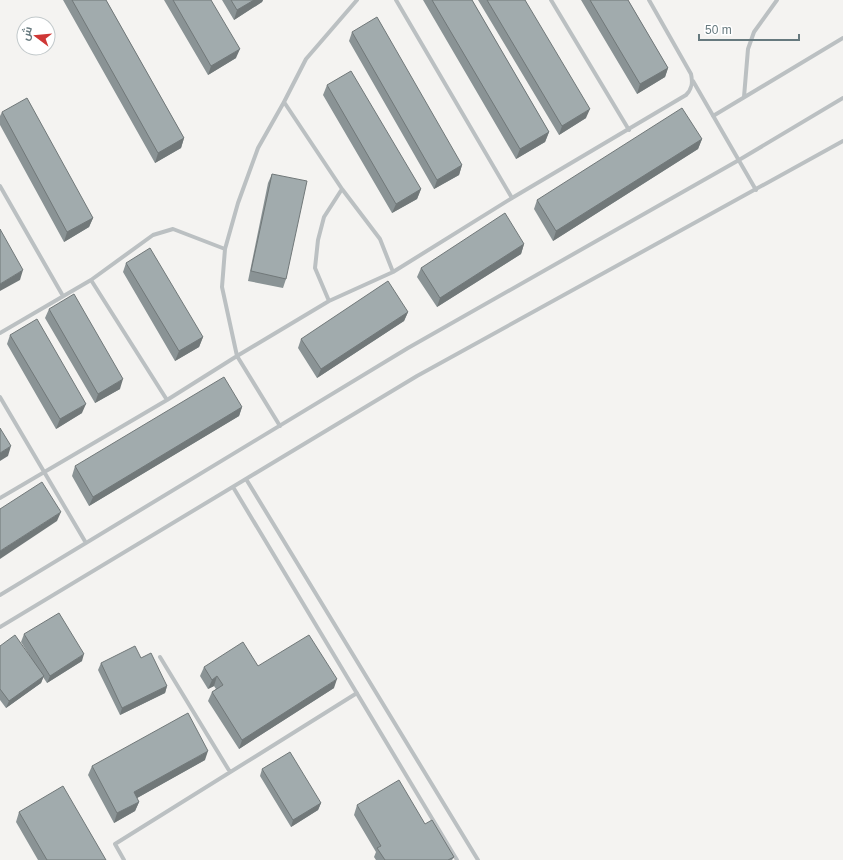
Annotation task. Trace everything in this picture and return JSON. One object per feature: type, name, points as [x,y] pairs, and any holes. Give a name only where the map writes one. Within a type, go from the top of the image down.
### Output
[{"type":"street","points":[[280,426],[237,356],[222,287],[225,249],[238,204],[258,148],[306,59],[357,0]]},
{"type":"street","points":[[396,0],[512,198]]},
{"type":"street","points":[[551,0],[629,130]]},
{"type":"street","points":[[649,0],[692,74],[693,81],[756,190]]},
{"type":"street","points":[[744,98],[748,49],[754,32],[777,0]]},
{"type":"street","points":[[713,116],[843,38]]},
{"type":"street","points":[[0,498],[167,400],[329,301],[393,272],[512,198],[629,130],[686,95],[693,81]]},
{"type":"street","points":[[0,595],[408,348],[739,160],[843,98]]},
{"type":"street","points":[[284,102],[342,189],[380,239],[393,272]]},
{"type":"street","points":[[0,627],[417,376],[843,141]]},
{"type":"street","points":[[0,186],[63,296]]},
{"type":"street","points":[[329,301],[315,268],[318,240],[324,217],[342,189]]},
{"type":"street","points":[[0,333],[91,280],[153,235],[173,229],[225,249]]},
{"type":"street","points":[[91,280],[167,400]]},
{"type":"street","points":[[0,397],[86,543]]},
{"type":"street","points":[[246,479],[478,860]]},
{"type":"street","points":[[234,487],[457,860]]},
{"type":"street","points":[[160,657],[230,772]]},
{"type":"street","points":[[124,860],[115,844],[357,693]]},
{"type":"building","points":[[72,0],[106,0],[184,138],[158,153]]},
{"type":"building","points":[[173,0],[211,0],[240,49],[211,66]]},
{"type":"building","points":[[231,0],[254,0],[237,10]]},
{"type":"building","points":[[432,0],[472,0],[549,132],[520,149]]},
{"type":"building","points":[[487,0],[525,0],[590,109],[562,126]]},
{"type":"building","points":[[590,0],[628,0],[668,68],[640,84]]},
{"type":"building","points":[[377,17],[462,165],[437,180],[352,32]]},
{"type":"building","points":[[351,71],[421,189],[396,204],[327,85]]},
{"type":"building","points":[[27,98],[93,218],[67,232],[2,112]]},
{"type":"building","points":[[682,108],[702,139],[556,231],[537,200]]},
{"type":"building","points":[[272,174],[307,181],[286,279],[251,271]]},
{"type":"building","points":[[505,213],[524,244],[440,298],[421,268]]},
{"type":"building","points":[[0,229],[23,270],[0,284]]},
{"type":"building","points":[[150,248],[203,337],[179,351],[126,263]]},
{"type":"building","points":[[388,281],[408,312],[321,369],[301,339]]},
{"type":"building","points":[[74,294],[123,379],[98,394],[49,309]]},
{"type":"building","points":[[37,319],[86,404],[60,419],[10,335]]},
{"type":"building","points":[[224,377],[242,407],[93,497],[75,466]]},
{"type":"building","points":[[0,428],[11,446],[0,453]]},
{"type":"building","points":[[42,482],[61,512],[0,551],[0,509]]},
{"type":"building","points":[[59,613],[84,654],[50,676],[24,634]]},
{"type":"building","points":[[15,635],[44,676],[9,701],[0,689],[0,646]]},
{"type":"building","points":[[309,635],[337,679],[242,740],[212,692],[223,685],[217,676],[212,680],[204,667],[243,642],[258,666]]},
{"type":"building","points":[[135,646],[141,658],[151,653],[167,686],[122,708],[101,663]]},
{"type":"building","points":[[188,713],[208,751],[134,792],[139,802],[117,813],[92,766]]},
{"type":"building","points":[[290,752],[321,803],[293,820],[262,769]]},
{"type":"building","points":[[399,780],[425,824],[432,820],[454,857],[448,860],[385,860],[377,848],[381,846],[357,805]]},
{"type":"building","points":[[63,786],[106,860],[47,860],[19,812]]}]
